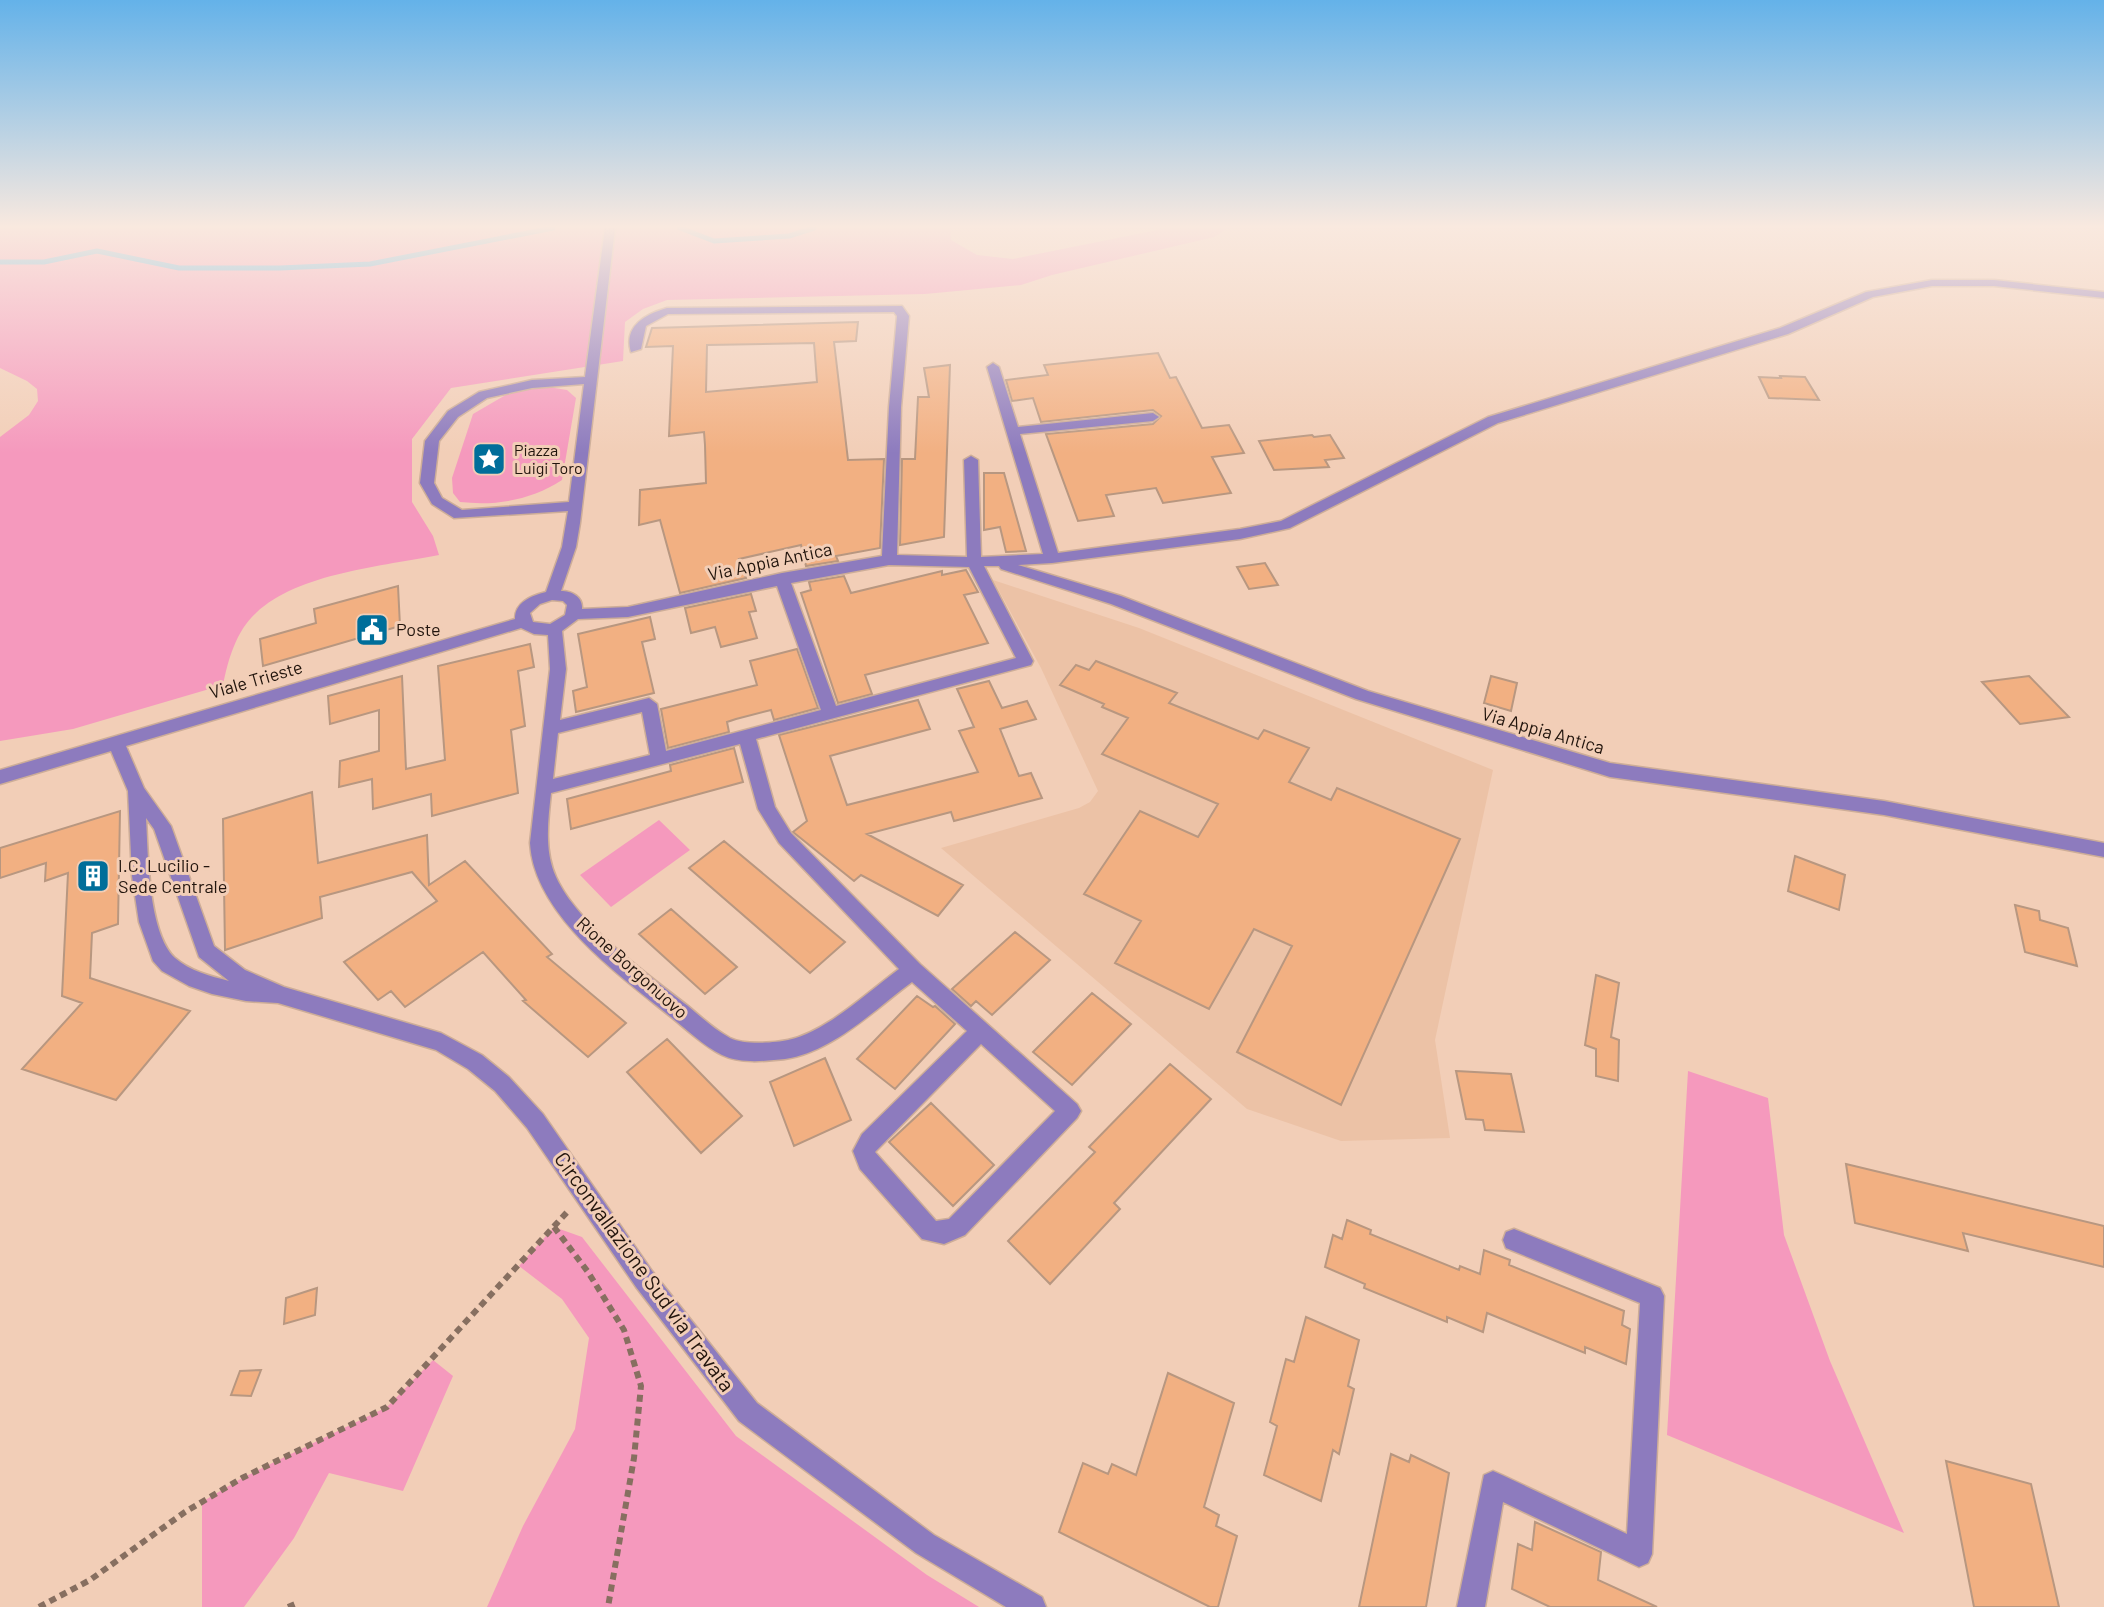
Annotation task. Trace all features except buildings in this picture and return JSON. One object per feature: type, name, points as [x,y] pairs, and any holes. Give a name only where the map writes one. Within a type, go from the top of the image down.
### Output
[{"type":"street","points":[[552,594],[569,547],[601,303]]},
{"type":"street","name":"Via Appia Antica","points":[[575,614],[606,615],[628,612],[782,578],[889,561],[974,562],[1052,558],[1214,538],[1285,525],[1493,420],[1784,331],[1849,303]]},
{"type":"street","points":[[635,349],[635,332],[644,319],[667,311],[898,308],[903,316],[895,376],[895,458],[889,561]]},
{"type":"street","points":[[993,367],[1052,558]]},
{"type":"street","points":[[575,506],[459,515],[437,501],[427,483],[432,442],[453,414],[483,394],[532,384],[592,380]]},
{"type":"street","points":[[1014,431],[1153,416]]},
{"type":"street","points":[[545,788],[1025,661],[974,562],[971,460]]},
{"type":"street","name":"Via Appia Antica","points":[[993,561],[1116,600],[1362,695],[1610,770],[1884,808],[2104,850]]},
{"type":"street","points":[[782,578],[830,713]]},
{"type":"street","points":[[552,594],[572,599],[576,608],[575,614],[563,625],[554,628],[539,630],[523,622],[523,611],[528,605],[552,594]]},
{"type":"street","name":"Viale Trieste","points":[[0,776],[523,622]]},
{"type":"street","name":"Rione Borgonuovo","points":[[554,628],[557,664],[539,829],[540,858],[545,877],[560,901],[596,940],[710,1036],[728,1048],[747,1051],[788,1049],[822,1037],[914,970]]},
{"type":"street","points":[[550,729],[649,704],[659,759]]},
{"type":"street","points":[[746,735],[767,809],[785,838],[914,970],[1070,1111],[957,1227],[944,1233],[930,1231],[868,1161],[864,1151],[870,1141],[981,1031]]},
{"type":"street","points":[[116,743],[137,791],[162,826],[206,951],[238,976],[281,995]]},
{"type":"street","points":[[137,791],[137,841],[152,935],[160,956],[172,968],[188,976],[248,994],[281,995]]},
{"type":"street","name":"Circonvallazione Sud via Travata","points":[[281,995],[441,1042],[475,1062],[502,1084],[535,1121],[644,1279],[748,1412],[925,1544],[1032,1607]]},
{"type":"street","points":[[1471,1607],[1493,1484],[1639,1554],[1652,1296],[1514,1240]]},
{"type":"path","points":[[40,1607],[90,1580],[186,1512],[242,1478],[387,1407],[585,1193]]},
{"type":"path","points":[[554,1227],[588,1272],[624,1330],[641,1386],[634,1458],[608,1607]]},
{"type":"path","points":[[288,1607],[298,1603]]},
{"type":"shaded area","points":[[0,303],[659,303],[643,309],[625,322],[623,361],[451,388],[412,439],[412,502],[433,536],[439,555],[343,573],[318,580],[274,599],[243,628],[230,656],[223,685],[73,729],[0,741],[0,437],[29,415],[38,401],[37,389],[0,368]]},
{"type":"shaded area","points":[[542,386],[567,390],[576,398],[562,480],[526,497],[513,500],[460,502],[453,493],[452,478],[473,414],[509,393]]},
{"type":"shaded area","points":[[993,580],[1139,628],[1493,770],[1435,1040],[1450,1138],[1341,1141],[1247,1109],[941,848],[1079,808],[1090,802],[1098,791],[1041,668]]},
{"type":"shaded area","points":[[659,820],[690,850],[611,907],[580,875]]},
{"type":"shaded area","points":[[1688,1071],[1768,1098],[1784,1235],[1830,1361],[1904,1533],[1667,1435]]},
{"type":"shaded area","points":[[554,1227],[582,1237],[736,1436],[927,1575],[979,1607],[487,1607],[523,1526],[575,1429],[589,1338],[562,1299],[519,1266]]},
{"type":"shaded area","points":[[433,1360],[453,1376],[403,1491],[329,1473],[294,1538],[244,1607],[202,1607],[202,1502],[242,1478],[387,1407]]},
{"type":"place","name":"Piazza Luigi Toro","points":[[489,459]]},
{"type":"place","name":"Poste","points":[[372,630]]},
{"type":"place","name":"I.C. Lucilio - Sede Centrale","points":[[93,876]]}]
